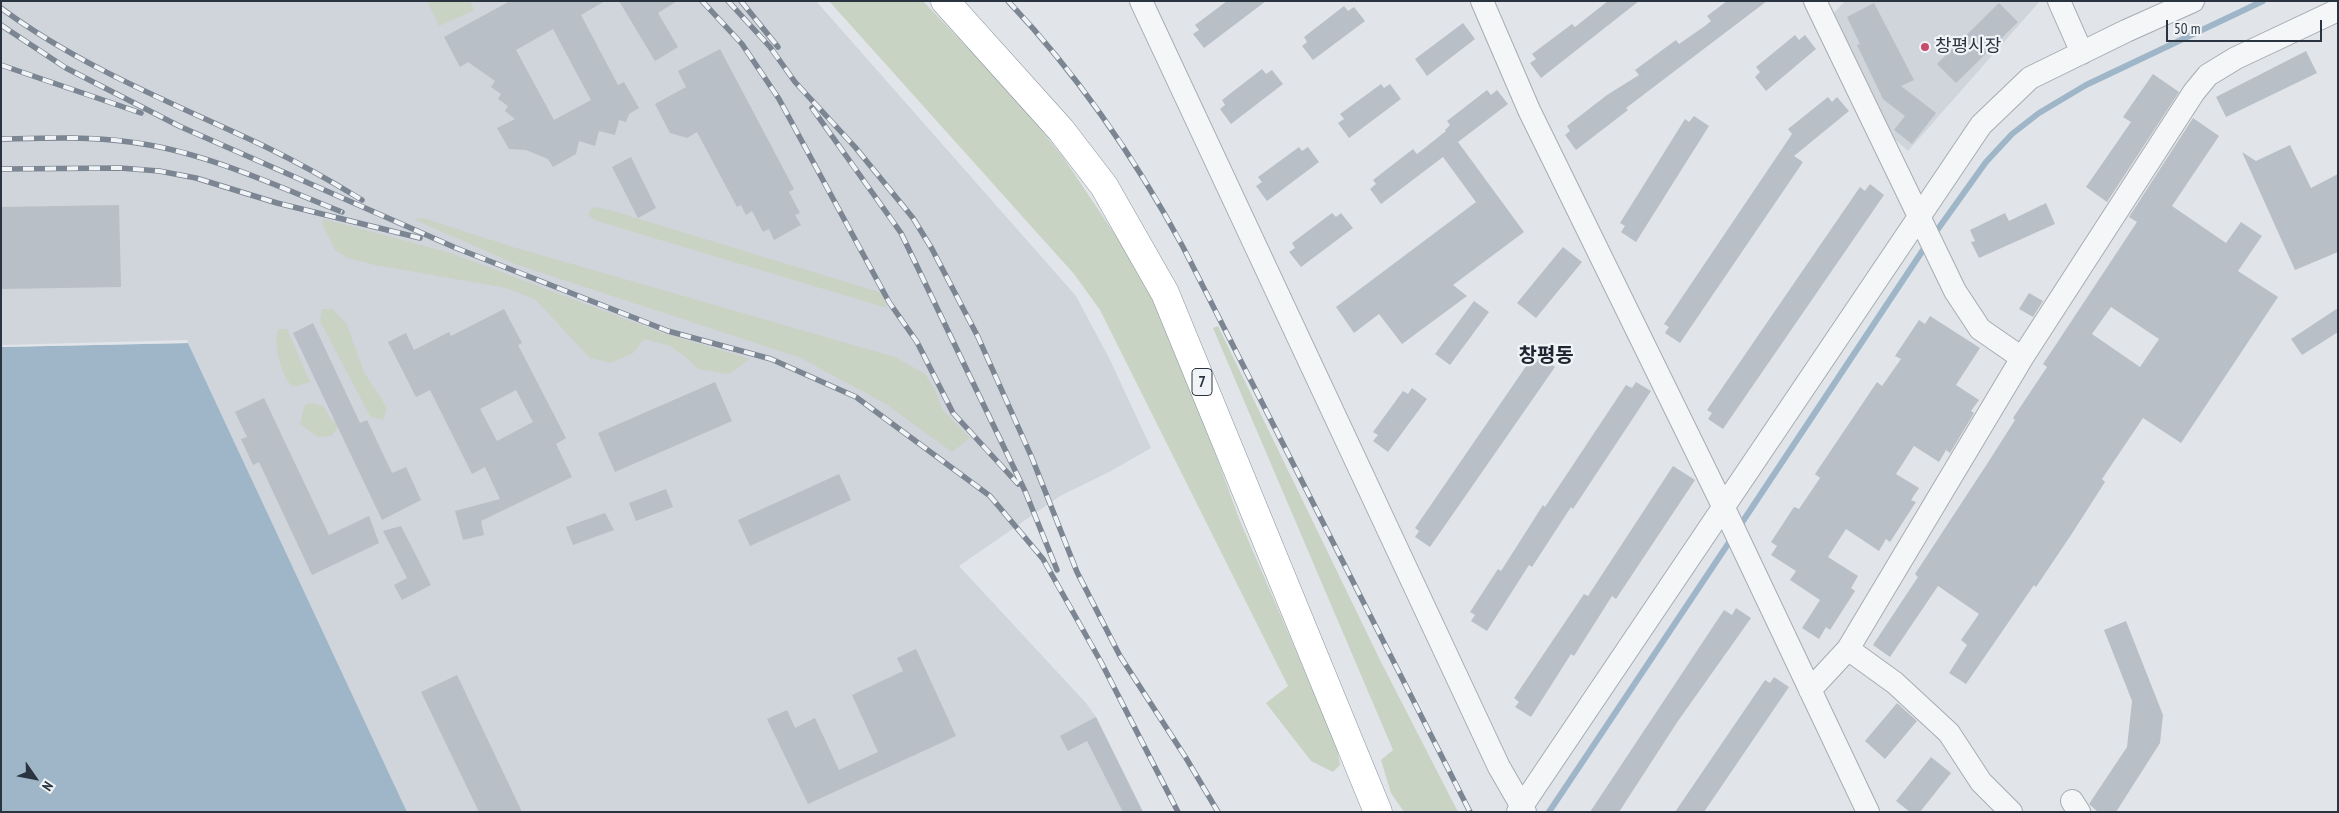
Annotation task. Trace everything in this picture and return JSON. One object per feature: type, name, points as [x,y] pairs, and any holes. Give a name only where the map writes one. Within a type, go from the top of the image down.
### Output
[{"type":"highway","name":"7","points":[[945,1],[1061,130],[1098,179],[1165,293],[1378,812]]},
{"type":"street","points":[[1141,1],[1499,767],[1522,810],[1723,506],[1981,125],[2030,78],[2193,1]]},
{"type":"street","points":[[1482,1],[1529,110],[1723,506],[1868,812]]},
{"type":"street","points":[[1815,1],[1955,291],[1980,329],[2022,358]]},
{"type":"street","points":[[2059,1],[2082,53]]},
{"type":"street","points":[[1810,690],[1848,649],[2022,358],[2194,92],[2208,75],[2236,58],[2338,10]]},
{"type":"street","points":[[1848,649],[1895,683],[1949,733],[1982,782],[2012,812]]},
{"type":"shaded area","points":[[1,1],[816,1],[1076,296],[1110,360],[1151,448],[1111,471],[1060,496],[959,566],[1086,703],[1096,717],[1143,812],[407,812],[188,343],[1,347]]},
{"type":"shaded area","name":"창평시장","points":[[1845,1],[2040,1],[1908,151],[1890,135],[1834,13]]},
{"type":"green space","points":[[427,1],[470,1],[474,10],[439,26]]},
{"type":"green space","points":[[829,1],[923,1],[1018,101],[1063,157],[1122,245],[1152,296],[1177,349],[1240,521],[1337,746],[1340,765],[1333,772],[1311,761],[1266,703],[1288,686],[1100,310],[1074,274]]},
{"type":"green space","points":[[594,207],[610,210],[882,293],[887,308],[597,221],[589,216],[589,212]]},
{"type":"green space","points":[[423,218],[513,247],[895,357],[925,374],[935,390],[942,409],[970,438],[952,452],[886,404],[801,358],[518,265],[413,219]]},
{"type":"green space","points":[[324,219],[451,253],[657,331],[750,359],[729,374],[698,369],[687,358],[670,346],[644,339],[633,353],[611,363],[590,358],[536,300],[507,288],[375,265],[348,258],[335,250],[322,223]]},
{"type":"green space","points":[[322,309],[332,309],[346,323],[364,372],[387,408],[383,420],[370,416],[320,321]]},
{"type":"green space","points":[[1218,326],[1381,662],[1458,812],[1404,812],[1391,793],[1381,760],[1393,750],[1213,328]]},
{"type":"green space","points":[[278,329],[287,329],[310,382],[293,387],[289,382],[277,351]]},
{"type":"green space","points":[[310,403],[323,406],[332,421],[342,422],[331,436],[318,437],[300,424],[305,405]]},
{"type":"water","points":[[188,343],[407,812],[1,812],[1,347]]},
{"type":"pier","points":[[187,340],[188,343],[1,347],[1,345]]},
{"type":"building","points":[[510,1],[605,1],[581,15],[618,85],[624,82],[639,108],[629,114],[626,122],[619,120],[615,135],[599,131],[595,146],[579,141],[576,154],[553,167],[548,159],[526,150],[509,149],[497,128],[515,119],[505,111],[508,106],[498,99],[501,94],[491,87],[495,81],[468,62],[460,67],[444,37]],"holes":[[[553,29],[591,100],[554,120],[516,50]]]},
{"type":"building","points":[[619,1],[677,1],[658,13],[678,47],[655,61]]},
{"type":"building","points":[[1227,1],[1266,1],[1204,48],[1193,34],[1199,30],[1195,25]]},
{"type":"building","points":[[1608,1],[1639,1],[1541,78],[1530,63],[1536,59],[1532,54],[1572,24],[1575,27]]},
{"type":"building","points":[[1727,1],[1767,1],[1626,108],[1628,110],[1576,150],[1565,135],[1570,131],[1567,126],[1607,95],[1639,75],[1635,70],[1676,40],[1679,44],[1705,26],[1711,21],[1707,16]]},
{"type":"building","points":[[1874,3],[1914,80],[1901,86],[1936,113],[1912,144],[1894,130],[1905,116],[1883,99],[1857,45],[1860,44],[1847,17]]},
{"type":"building","points":[[1999,3],[2018,22],[1956,83],[1937,64]]},
{"type":"building","points":[[1344,6],[1348,11],[1354,7],[1365,21],[1313,60],[1302,46],[1307,42],[1304,37]]},
{"type":"building","points":[[1463,23],[1475,39],[1427,76],[1415,59]]},
{"type":"building","points":[[1795,35],[1799,40],[1805,35],[1816,49],[1766,91],[1755,77],[1760,72],[1756,67]]},
{"type":"building","points":[[720,49],[794,189],[789,192],[800,213],[795,215],[801,225],[774,240],[769,229],[763,232],[752,211],[746,215],[741,205],[737,207],[697,132],[687,138],[670,133],[655,104],[686,87],[678,71]]},
{"type":"building","points":[[2306,51],[2317,73],[2226,117],[2216,97]]},
{"type":"building","points":[[1262,69],[1266,74],[1272,70],[1283,84],[1231,124],[1220,109],[1225,105],[1222,100]]},
{"type":"building","points":[[2153,74],[2179,92],[2107,202],[2086,187],[2131,122],[2123,117]]},
{"type":"building","points":[[1381,84],[1384,88],[1390,84],[1401,99],[1349,138],[1338,123],[1344,119],[1340,114]]},
{"type":"building","points":[[1487,90],[1491,95],[1497,90],[1508,104],[1458,142],[1524,232],[1453,285],[1467,296],[1402,344],[1379,314],[1354,333],[1336,307],[1476,202],[1443,157],[1381,204],[1370,189],[1376,184],[1373,180],[1413,149],[1417,154],[1446,131],[1450,125],[1447,121]]},
{"type":"building","points":[[1828,97],[1832,102],[1837,97],[1849,111],[1794,156],[1803,162],[1680,343],[1665,333],[1669,327],[1664,324],[1792,134],[1788,129]]},
{"type":"building","points":[[1694,116],[1709,126],[1636,242],[1621,232],[1625,226],[1620,223],[1685,119],[1689,122]]},
{"type":"building","points":[[2193,118],[2219,136],[2172,206],[2226,243],[2241,222],[2262,236],[2238,271],[2278,297],[2181,443],[2143,418],[2102,479],[2105,482],[2071,535],[1966,684],[1949,673],[1967,645],[1961,640],[1979,614],[1938,586],[1890,657],[1873,645],[1918,577],[1915,574],[2015,420],[2013,418],[2047,367],[2043,364],[2137,222],[2129,217]],"holes":[[[2111,307],[2159,339],[2140,367],[2092,334]]]},
{"type":"building","points":[[2290,145],[2311,188],[2338,174],[2338,252],[2295,270],[2242,152],[2256,161]]},
{"type":"building","points":[[1299,147],[1302,151],[1308,147],[1319,162],[1267,201],[1256,186],[1262,182],[1258,177]]},
{"type":"building","points":[[631,157],[656,208],[638,218],[612,167]]},
{"type":"building","points":[[1870,184],[1884,195],[1723,429],[1708,419],[1712,413],[1707,410],[1860,187],[1865,191]]},
{"type":"building","points":[[2046,203],[2055,224],[1979,258],[1971,242],[1975,241],[1970,230],[2005,213],[2009,221]]},
{"type":"building","points":[[119,205],[121,287],[1,289],[1,207]]},
{"type":"building","points":[[1332,213],[1336,217],[1341,213],[1353,228],[1301,267],[1289,252],[1295,248],[1292,243]]},
{"type":"building","points":[[1563,247],[1582,262],[1536,318],[1517,303]]},
{"type":"building","points":[[2029,293],[2043,301],[2033,317],[2019,309]]},
{"type":"building","points":[[1474,301],[1489,312],[1450,365],[1435,354]]},
{"type":"building","points":[[2338,308],[2338,332],[2302,355],[2291,339]]},
{"type":"building","points":[[504,309],[522,343],[518,345],[566,438],[556,444],[572,477],[481,521],[484,535],[463,540],[455,511],[500,499],[485,467],[472,474],[430,390],[416,397],[388,342],[406,333],[414,350],[449,332],[451,336]],"holes":[[[516,390],[533,422],[497,441],[480,409]]]},
{"type":"building","points":[[1930,316],[1980,348],[1956,385],[1979,400],[1971,411],[1974,413],[1950,453],[1946,450],[1939,462],[1914,446],[1896,474],[1919,488],[1911,500],[1916,502],[1890,542],[1886,539],[1879,551],[1846,529],[1828,557],[1858,576],[1851,588],[1855,591],[1830,630],[1826,627],[1819,639],[1802,628],[1820,600],[1790,580],[1796,571],[1771,555],[1777,546],[1771,542],[1794,507],[1799,509],[1820,478],[1815,474],[1877,382],[1882,386],[1901,359],[1895,356],[1919,320],[1925,324]]},
{"type":"building","points":[[313,323],[360,423],[367,420],[392,473],[406,467],[421,500],[382,520],[293,333]]},
{"type":"building","points":[[1540,356],[1555,367],[1430,547],[1415,537],[1419,531],[1415,528],[1531,359],[1536,363]]},
{"type":"building","points":[[715,382],[732,421],[615,472],[598,433]]},
{"type":"building","points":[[1636,382],[1651,391],[1573,509],[1571,507],[1532,567],[1529,565],[1487,631],[1471,621],[1475,615],[1470,612],[1498,569],[1501,571],[1543,505],[1545,507],[1626,385],[1632,388]]},
{"type":"building","points":[[1412,388],[1427,399],[1388,452],[1373,441],[1378,435],[1373,432],[1403,391],[1408,394]]},
{"type":"building","points":[[264,398],[329,535],[369,516],[379,543],[312,575],[259,462],[253,465],[241,439],[247,437],[235,412]]},
{"type":"building","points":[[1673,466],[1695,480],[1616,599],[1612,596],[1574,656],[1571,654],[1531,717],[1515,707],[1519,702],[1514,698],[1584,594],[1588,596]]},
{"type":"building","points":[[839,474],[851,500],[750,546],[738,520]]},
{"type":"building","points":[[666,489],[673,507],[636,521],[629,503]]},
{"type":"building","points":[[605,513],[614,530],[573,545],[566,527]]},
{"type":"building","points":[[401,526],[431,585],[402,600],[394,585],[407,578],[383,531]]},
{"type":"building","points":[[1736,608],[1751,618],[1678,721],[1619,812],[1590,812],[1724,610],[1732,615]]},
{"type":"building","points":[[2126,621],[2163,715],[2160,743],[2116,812],[2098,812],[2089,804],[2127,747],[2132,701],[2104,630]]},
{"type":"building","points":[[916,649],[956,736],[808,804],[767,719],[787,710],[795,728],[815,718],[839,770],[878,752],[852,695],[903,671],[897,658]]},
{"type":"building","points":[[457,675],[522,812],[479,812],[421,692]]},
{"type":"building","points":[[1774,677],[1789,687],[1704,812],[1675,812],[1765,680],[1770,683]]},
{"type":"building","points":[[1897,703],[1917,721],[1885,759],[1865,741]]},
{"type":"building","points":[[1096,717],[1143,812],[1123,812],[1087,741],[1068,751],[1060,736]]},
{"type":"building","points":[[1931,757],[1951,773],[1920,812],[1910,812],[1896,801]]},
{"type":"waterway","points":[[1933,236],[1986,162],[2012,134],[2039,113],[2086,85],[2263,1]]},
{"type":"waterway","points":[[1739,527],[1927,244]]},
{"type":"waterway","points":[[1549,812],[1732,538]]},
{"type":"railway","points":[[702,1],[742,44],[779,99],[889,302],[917,342],[953,413],[1018,484]]},
{"type":"railway","points":[[728,1],[770,47],[795,82],[855,147],[913,218],[932,249],[978,337],[1032,458],[1077,572],[1120,656],[1186,758],[1218,812]]},
{"type":"railway","points":[[741,1],[778,47]]},
{"type":"railway","points":[[1008,1],[1058,58],[1104,118],[1165,214],[1470,812]]},
{"type":"railway","points":[[1,8],[64,49],[96,67],[278,153],[362,200]]},
{"type":"railway","points":[[1,25],[66,68],[179,126],[456,248],[668,331],[771,359],[856,397],[990,496],[1043,559],[1101,662],[1178,812]]},
{"type":"railway","points":[[1,65],[141,113]]},
{"type":"railway","points":[[812,108],[901,233],[1025,491],[1057,570]]},
{"type":"railway","points":[[1,139],[98,139],[157,146],[238,170],[342,212]]},
{"type":"railway","points":[[1,169],[120,168],[159,171],[196,178],[277,203],[420,238]]},
{"type":"place","name":"창평시장","points":[[1925,47]]},
{"type":"district","name":"창평동","points":[[1546,356]]}]
